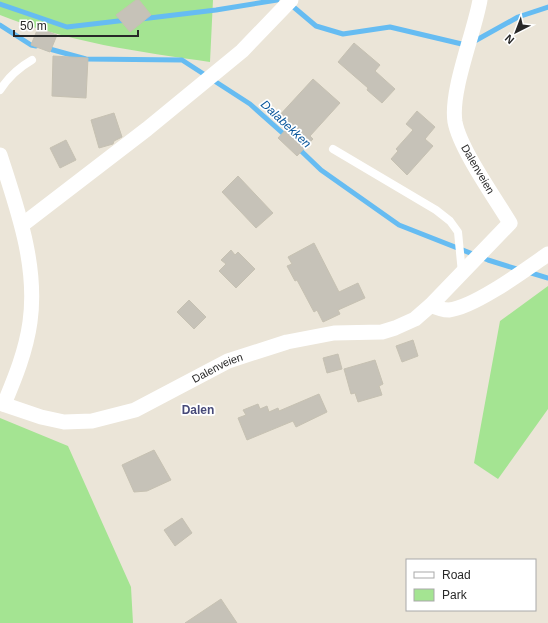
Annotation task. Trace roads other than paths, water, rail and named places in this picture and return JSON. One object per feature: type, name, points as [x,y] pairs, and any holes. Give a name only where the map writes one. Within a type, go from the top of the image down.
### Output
[{"type":"street","points":[[22,225],[147,129],[236,55],[291,0]]},
{"type":"street","name":"Dalenveien","points":[[0,155],[22,225],[31,274],[30,322],[20,364],[2,403],[41,417],[64,422],[92,422],[135,410],[228,360],[305,338],[334,333],[382,332],[395,328],[415,319],[431,305],[510,223],[465,147],[455,121],[457,87],[476,21],[480,0]]},
{"type":"street","points":[[431,305],[440,310],[450,310],[463,306],[498,288],[548,254]]},
{"type":"lane","points":[[0,90],[6,80],[17,69],[32,60]]},
{"type":"lane","points":[[333,149],[436,210],[450,221],[458,232],[462,273]]},
{"type":"waterway","points":[[141,19],[216,10],[277,0]]},
{"type":"waterway","points":[[0,4],[67,27],[127,20]]},
{"type":"waterway","points":[[290,4],[316,26],[343,34],[390,27],[466,45]]},
{"type":"waterway","points":[[473,42],[518,17],[548,7]]},
{"type":"waterway","name":"Dalabekken","points":[[0,25],[31,45],[36,46]]},
{"type":"waterway","name":"Dalabekken","points":[[46,48],[86,59],[182,60],[250,104],[287,137]]},
{"type":"waterway","name":"Dalabekken","points":[[297,147],[321,170],[399,225],[488,260],[520,270]]},
{"type":"waterway","name":"Dalabekken","points":[[528,272],[548,278]]},
{"type":"district","name":"Dalen","points":[[198,410]]}]
